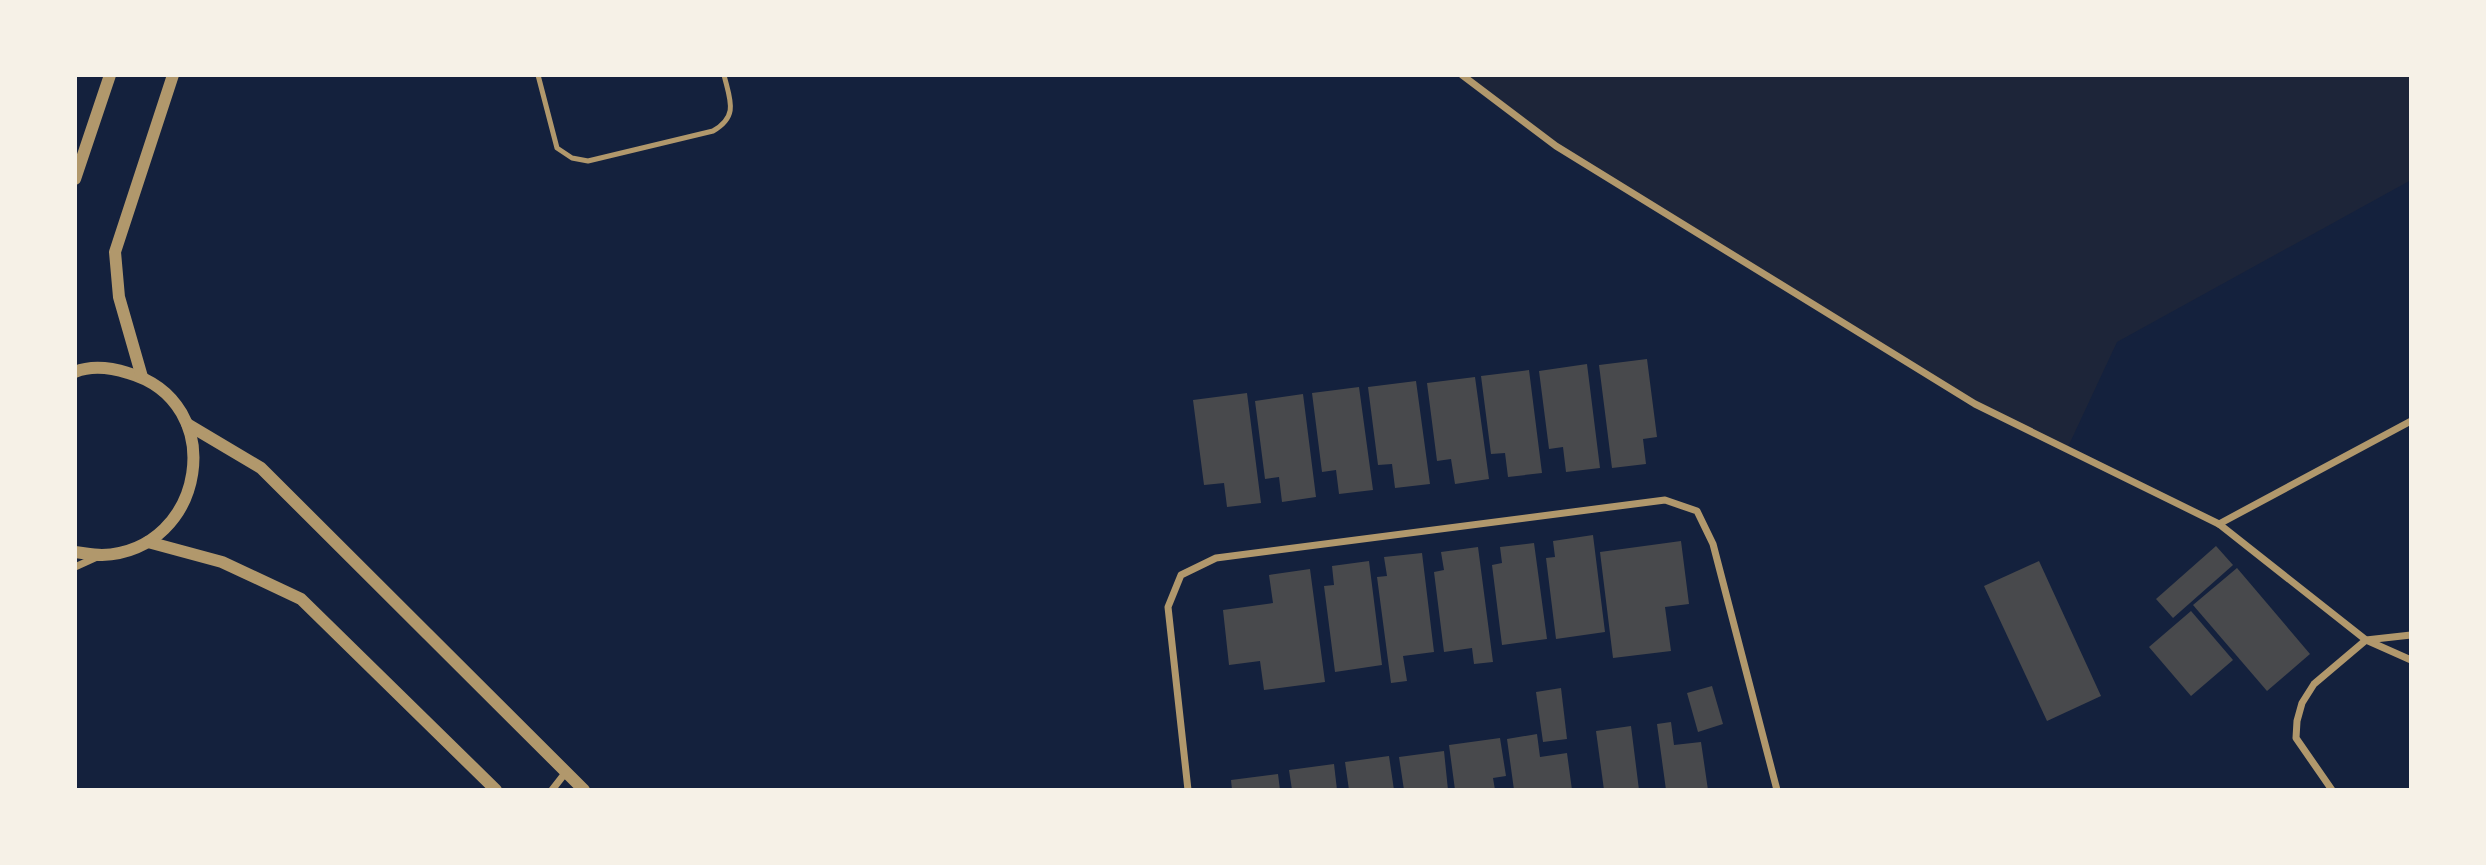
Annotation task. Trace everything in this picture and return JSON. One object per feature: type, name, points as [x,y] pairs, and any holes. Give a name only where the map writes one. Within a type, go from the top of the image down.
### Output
[{"type":"street","points":[[75,179],[110,75]]},
{"type":"street","points":[[142,377],[119,297],[115,252],[173,75]]},
{"type":"street","points":[[1462,75],[1556,146],[1975,404],[2219,524],[2366,640],[2411,660]]},
{"type":"street","points":[[75,372],[112,368],[142,377],[168,397],[187,424],[194,450],[193,478],[185,503],[169,525],[148,542],[125,552],[101,555],[75,552]]},
{"type":"street","points":[[2219,524],[2411,421]]},
{"type":"street","points":[[187,424],[261,468],[584,790]]},
{"type":"street","points":[[1188,790],[1168,607],[1181,575],[1216,558],[1665,500],[1697,511],[1713,544],[1777,790]]},
{"type":"street","points":[[148,542],[222,562],[301,599],[496,790]]},
{"type":"street","points":[[75,567],[101,555]]},
{"type":"street","points":[[2332,790],[2296,738],[2302,703],[2314,684],[2366,640],[2411,635]]},
{"type":"street","points":[[552,790],[566,772]]},
{"type":"lane","points":[[538,75],[557,148],[572,158],[587,161],[713,131],[725,123],[732,108],[724,75]]},
{"type":"shaded area","points":[[1464,75],[2411,75],[2411,180],[2117,342],[2067,449],[1975,404],[1583,163]]},
{"type":"building","points":[[1647,359],[1657,437],[1643,439],[1646,464],[1612,468],[1599,365]]},
{"type":"building","points":[[1587,364],[1600,468],[1566,472],[1563,447],[1549,449],[1539,371]]},
{"type":"building","points":[[1529,370],[1542,473],[1508,477],[1505,453],[1491,454],[1481,376]]},
{"type":"building","points":[[1475,377],[1489,479],[1455,484],[1451,459],[1437,461],[1427,383]]},
{"type":"building","points":[[1416,381],[1430,484],[1395,488],[1392,464],[1378,465],[1368,387]]},
{"type":"building","points":[[1359,387],[1373,490],[1339,494],[1336,470],[1322,472],[1312,393]]},
{"type":"building","points":[[1247,393],[1261,503],[1227,507],[1224,483],[1204,485],[1193,400]]},
{"type":"building","points":[[1303,394],[1316,497],[1282,502],[1279,477],[1265,479],[1255,401]]},
{"type":"building","points":[[1593,535],[1605,632],[1556,639],[1546,558],[1555,557],[1553,541]]},
{"type":"building","points":[[1681,541],[1689,604],[1665,607],[1671,651],[1613,658],[1600,552]]},
{"type":"building","points":[[1534,543],[1547,639],[1502,645],[1492,565],[1502,563],[1500,547]]},
{"type":"building","points":[[2216,546],[2233,565],[2173,618],[2156,599]]},
{"type":"building","points":[[1478,547],[1493,662],[1474,664],[1472,648],[1444,652],[1434,572],[1444,570],[1441,552]]},
{"type":"building","points":[[1422,553],[1434,652],[1403,656],[1407,681],[1391,683],[1377,577],[1387,576],[1384,557]]},
{"type":"building","points":[[1369,561],[1382,665],[1335,672],[1324,586],[1334,585],[1332,566]]},
{"type":"building","points":[[2039,561],[2101,696],[2047,721],[1984,586]]},
{"type":"building","points":[[2237,568],[2310,654],[2267,691],[2193,605]]},
{"type":"building","points":[[1310,569],[1325,682],[1264,690],[1260,661],[1229,665],[1223,610],[1273,603],[1269,575]]},
{"type":"building","points":[[2191,611],[2233,660],[2191,696],[2149,647]]},
{"type":"building","points":[[1712,686],[1723,724],[1698,732],[1687,693]]},
{"type":"building","points":[[1561,688],[1567,739],[1543,742],[1536,692]]},
{"type":"building","points":[[1671,722],[1674,745],[1701,742],[1708,790],[1666,790],[1657,724]]},
{"type":"building","points":[[1631,726],[1639,790],[1604,790],[1596,731]]},
{"type":"building","points":[[1537,734],[1540,757],[1567,753],[1572,790],[1514,790],[1507,739]]},
{"type":"building","points":[[1500,738],[1506,776],[1493,778],[1495,790],[1455,790],[1449,745]]},
{"type":"building","points":[[1444,751],[1448,790],[1404,790],[1399,757]]},
{"type":"building","points":[[1389,756],[1394,790],[1349,790],[1345,762]]},
{"type":"building","points":[[1334,764],[1337,790],[1292,790],[1289,770]]},
{"type":"building","points":[[1278,774],[1280,790],[1232,790],[1231,780]]}]
